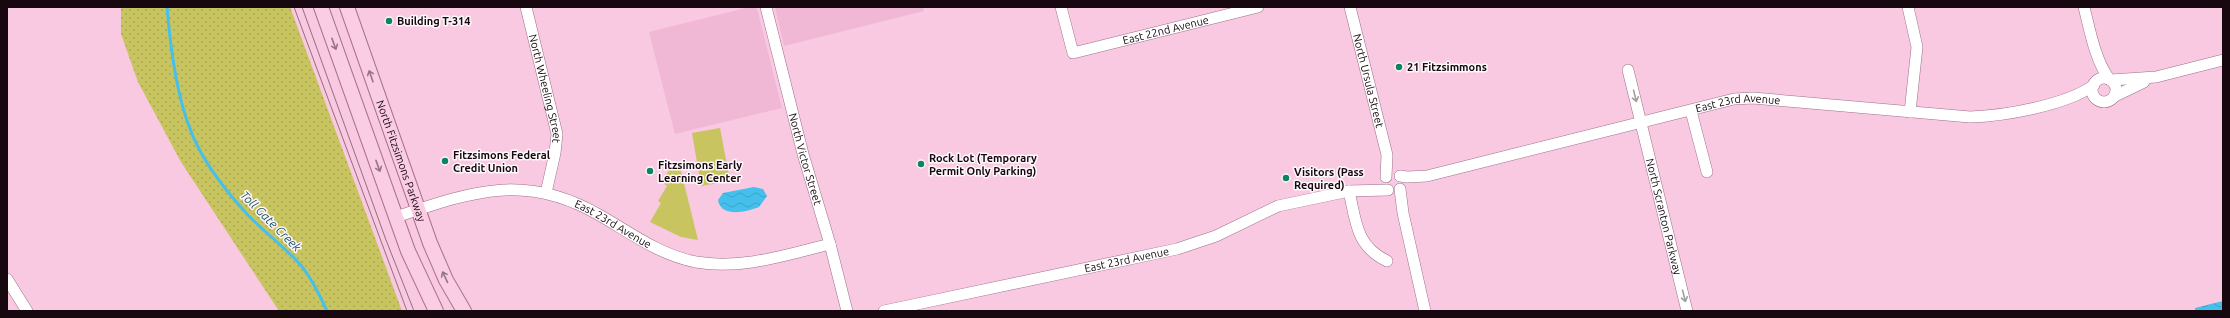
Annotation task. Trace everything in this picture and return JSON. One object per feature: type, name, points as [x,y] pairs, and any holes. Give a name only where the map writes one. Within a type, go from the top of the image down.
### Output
[{"type":"main road","name":"North Fitzsimons Parkway","points":[[321,7],[416,271],[436,311]]},
{"type":"main road","name":"North Fitzsimons Parkway","points":[[347,7],[418,210],[438,261],[464,311]]},
{"type":"street","name":"North Wheeling Street","points":[[526,7],[557,134],[555,153],[546,193]]},
{"type":"street","name":"North Victor Street","points":[[766,7],[803,154],[830,244],[847,311]]},
{"type":"street","name":"East 22nd Avenue","points":[[1061,7],[1073,53],[1258,7]]},
{"type":"street","name":"North Ursula Street","points":[[1350,7],[1387,155],[1399,175]]},
{"type":"street","points":[[1908,7],[1917,47],[1910,112]]},
{"type":"street","points":[[2084,7],[2102,68],[2116,86],[2115,96]]},
{"type":"street","points":[[2092,38],[2094,84],[2092,92],[2095,98],[2106,102],[2156,76]]},
{"type":"street","points":[[2094,84],[2102,79],[2110,80],[2156,76],[2223,60]]},
{"type":"street","name":"North Scranton Parkway","points":[[1628,70],[1687,311]]},
{"type":"street","name":"East 23rd Avenue","points":[[2055,102],[2082,92],[2094,84]]},
{"type":"street","name":"East 23rd Avenue","points":[[884,311],[1177,249],[1222,234],[1278,206],[1349,191],[1395,190],[1427,176],[1734,99],[1753,98],[1970,117],[1991,116],[2055,102],[2095,98]]},
{"type":"street","points":[[1690,111],[1707,172]]},
{"type":"street","name":"North Ursula Street","points":[[1385,178],[1387,155]]},
{"type":"street","points":[[1390,173],[1399,175],[1403,182],[1395,190],[1384,186],[1385,178],[1390,173]]},
{"type":"street","name":"East 23rd Avenue","points":[[1399,175],[1427,176]]},
{"type":"street","name":"East 23rd Avenue","points":[[1363,190],[1385,178]]},
{"type":"street","name":"East 23rd Avenue","points":[[396,217],[465,195],[494,189],[516,189],[546,193],[573,202],[591,210],[657,249],[697,262],[743,264],[830,244]]},
{"type":"street","points":[[1395,190],[1403,213],[1425,311]]},
{"type":"street","points":[[1349,191],[1360,238],[1369,250],[1387,261]]},
{"type":"street","points":[[7,279],[28,311]]},
{"type":"shaded area","points":[[121,7],[290,7],[402,311],[279,311],[181,162],[138,82],[121,34]]},
{"type":"shaded area","points":[[750,7],[756,8],[758,12],[782,108],[675,134],[649,32]]},
{"type":"shaded area","points":[[775,7],[923,7],[924,11],[784,46]]},
{"type":"shaded area","points":[[720,128],[730,181],[701,186],[692,133]]},
{"type":"shaded area","points":[[679,163],[698,240],[681,237],[650,222],[661,203],[658,201],[667,186],[662,182],[672,165]]},
{"type":"water","points":[[754,187],[763,189],[767,196],[759,207],[748,211],[735,212],[724,209],[720,206],[718,200],[723,193]]},
{"type":"water","points":[[2223,301],[2223,311],[2195,311],[2195,308]]},
{"type":"waterway","name":"Toll Gate Creek","points":[[167,7],[172,52],[180,98],[184,113],[199,150],[221,184],[238,204],[302,267],[314,285],[327,311]]},
{"type":"tram line","points":[[294,7],[407,311]]},
{"type":"tram line","points":[[302,7],[386,240],[414,311]]},
{"type":"place","name":"Building T-314","points":[[389,21]]},
{"type":"place","name":"21 Fitzsimmons","points":[[1399,67]]},
{"type":"place","name":"Fitzsimons Federal Credit Union","points":[[445,161]]},
{"type":"place","name":"Rock Lot (Temporary Permit Only Parking)","points":[[921,164]]},
{"type":"place","name":"Fitzsimons Early Learning Center","points":[[650,171]]},
{"type":"place","name":"Visitors (Pass Required)","points":[[1286,178]]}]
